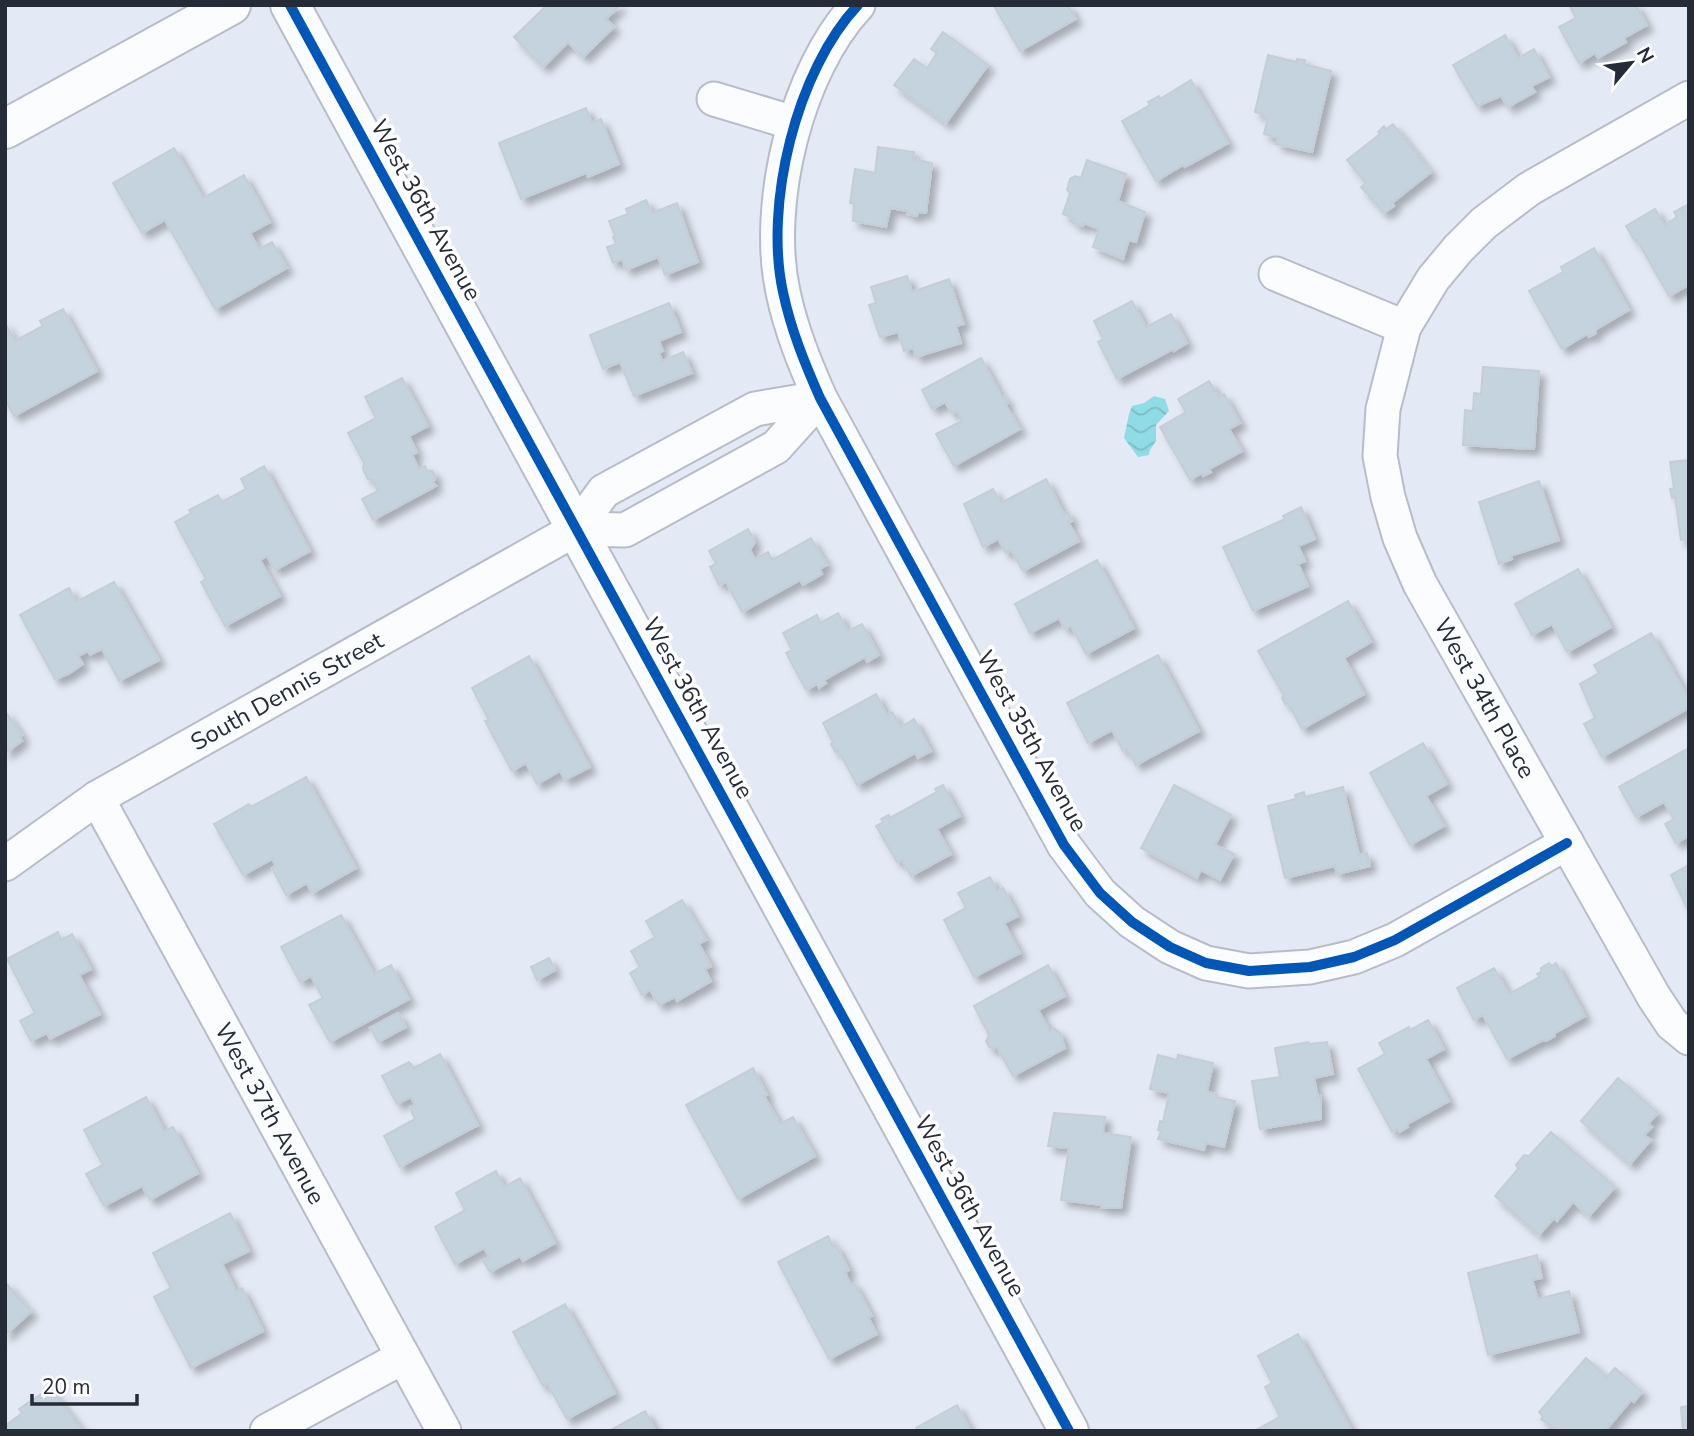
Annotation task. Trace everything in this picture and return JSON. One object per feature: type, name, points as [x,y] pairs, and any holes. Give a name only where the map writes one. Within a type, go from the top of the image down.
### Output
[{"type":"street","points":[[5,129],[231,5]]},
{"type":"street","name":"West 36th Avenue","points":[[290,5],[1069,1431]]},
{"type":"street","points":[[713,99],[794,123],[817,67],[833,38],[859,5]]},
{"type":"street","name":"West 34th Place","points":[[1689,98],[1529,189],[1484,223],[1458,249],[1433,279],[1404,327],[1382,409],[1380,456],[1400,538],[1420,584],[1654,998],[1672,1024],[1689,1038]]},
{"type":"street","name":"West 35th Avenue","points":[[794,123],[782,183],[777,232],[782,290],[800,353],[820,398],[1064,845],[1100,893],[1132,922],[1170,947],[1206,963],[1249,971],[1310,967],[1354,957],[1395,940],[1567,843]]},
{"type":"street","points":[[1276,275],[1404,327]]},
{"type":"street","points":[[576,529],[625,530],[776,447],[820,398]]},
{"type":"street","name":"South Dennis Street","points":[[5,864],[97,798],[576,529],[604,491],[755,409],[820,398]]},
{"type":"street","name":"West 37th Avenue","points":[[97,798],[444,1431]]},
{"type":"street","points":[[267,1431],[403,1357]]},
{"type":"water","points":[[1154,396],[1165,399],[1169,411],[1156,425],[1156,441],[1149,455],[1138,457],[1124,438],[1129,414],[1132,406],[1144,403]]},
{"type":"building","points":[[547,5],[620,5],[606,19],[614,27],[583,57],[568,42],[543,67],[514,37]]},
{"type":"building","points":[[1068,5],[1076,19],[1020,51],[994,6]]},
{"type":"building","points":[[1569,5],[1636,5],[1647,25],[1624,38],[1626,42],[1598,58],[1595,53],[1579,63],[1559,27],[1576,18]]},
{"type":"building","points":[[943,32],[988,65],[946,123],[894,85],[914,59],[927,68],[937,53],[931,49]]},
{"type":"building","points":[[1505,35],[1518,58],[1534,49],[1549,77],[1531,86],[1535,92],[1508,107],[1501,96],[1477,106],[1453,65]]},
{"type":"building","points":[[1268,55],[1296,62],[1297,59],[1305,60],[1304,64],[1331,71],[1312,152],[1276,144],[1279,138],[1264,134],[1267,121],[1262,114],[1255,112]]},
{"type":"building","points":[[1191,80],[1228,143],[1156,181],[1122,121],[1150,105],[1148,102],[1159,96],[1160,99]]},
{"type":"building","points":[[586,108],[592,123],[601,119],[619,164],[588,177],[586,173],[521,199],[499,143]]},
{"type":"building","points":[[1393,124],[1431,172],[1392,203],[1394,206],[1384,213],[1361,187],[1366,183],[1347,160],[1380,134],[1378,132],[1384,126],[1386,129]]},
{"type":"building","points":[[878,147],[914,152],[913,159],[932,163],[926,213],[918,212],[917,216],[907,214],[908,211],[890,208],[886,227],[853,221],[854,204],[850,203],[855,169],[875,173]]},
{"type":"building","points":[[174,148],[203,198],[244,175],[270,222],[250,233],[259,249],[272,242],[287,268],[215,309],[165,220],[142,233],[113,183]]},
{"type":"building","points":[[1087,160],[1126,174],[1118,201],[1145,212],[1136,242],[1129,240],[1123,259],[1093,247],[1099,229],[1084,223],[1083,226],[1073,223],[1074,219],[1063,214],[1070,193],[1067,190],[1070,179],[1075,176],[1081,178]]},
{"type":"building","points":[[646,200],[652,213],[677,203],[698,262],[665,275],[658,257],[626,270],[622,259],[613,263],[607,247],[616,244],[609,221],[628,214],[626,209]]},
{"type":"building","points":[[1689,204],[1689,285],[1669,296],[1626,226],[1655,209],[1664,225],[1677,217],[1674,212]]},
{"type":"building","points":[[1594,248],[1629,310],[1595,330],[1596,333],[1589,337],[1587,334],[1562,349],[1529,291],[1563,272],[1561,267]]},
{"type":"building","points":[[907,276],[912,292],[949,279],[964,324],[956,326],[961,343],[916,357],[913,348],[904,351],[898,332],[880,337],[869,305],[876,303],[871,287]]},
{"type":"building","points":[[1132,301],[1146,327],[1171,314],[1187,343],[1117,379],[1098,342],[1103,339],[1094,321]]},
{"type":"building","points":[[669,303],[681,332],[659,341],[663,351],[659,353],[662,361],[683,352],[692,373],[634,396],[620,362],[603,369],[590,335]]},
{"type":"building","points":[[63,309],[97,371],[14,416],[5,400],[5,323],[15,341],[43,326],[40,321]]},
{"type":"building","points":[[981,358],[1020,429],[954,466],[936,434],[962,421],[957,411],[952,413],[945,402],[932,409],[922,390]]},
{"type":"building","points":[[1483,367],[1539,371],[1534,449],[1463,445],[1465,410],[1473,411],[1474,393],[1481,394]]},
{"type":"building","points":[[402,378],[428,426],[409,436],[417,452],[412,455],[419,469],[425,466],[427,471],[432,471],[436,477],[433,482],[436,486],[373,520],[362,499],[378,491],[373,480],[368,479],[363,469],[364,463],[348,433],[376,418],[365,397]]},
{"type":"building","points":[[1209,381],[1219,397],[1224,394],[1240,423],[1229,429],[1242,451],[1209,469],[1211,472],[1203,476],[1202,473],[1190,480],[1160,427],[1186,412],[1178,399]]},
{"type":"building","points":[[1689,460],[1689,539],[1681,540],[1675,497],[1672,498],[1670,489],[1674,488],[1670,462]]},
{"type":"building","points":[[264,466],[310,551],[275,570],[267,556],[260,560],[280,596],[225,626],[201,582],[206,579],[175,522],[191,513],[189,510],[218,495],[222,502],[246,489],[241,479]]},
{"type":"building","points":[[1046,479],[1064,514],[1068,512],[1072,521],[1068,522],[1079,541],[1023,571],[1011,550],[1006,553],[998,539],[983,547],[964,504],[993,489],[1001,503]]},
{"type":"building","points":[[1539,481],[1559,540],[1510,556],[1512,559],[1499,564],[1479,502]]},
{"type":"building","points":[[1301,507],[1315,539],[1298,546],[1305,561],[1298,564],[1308,586],[1253,611],[1223,547],[1285,519],[1283,516]]},
{"type":"building","points":[[748,529],[755,542],[750,550],[755,559],[768,552],[772,560],[811,538],[827,565],[820,569],[822,574],[803,585],[800,580],[742,612],[726,582],[719,585],[710,567],[716,564],[709,551]]},
{"type":"building","points":[[1097,560],[1134,628],[1086,654],[1071,626],[1065,629],[1059,618],[1030,633],[1015,604]]},
{"type":"building","points":[[1578,569],[1611,627],[1567,652],[1552,624],[1532,635],[1515,604]]},
{"type":"building","points":[[114,582],[159,660],[119,681],[102,649],[90,655],[88,651],[78,656],[83,664],[55,679],[20,615],[69,588],[76,602]]},
{"type":"building","points":[[1348,601],[1371,642],[1344,658],[1364,694],[1302,729],[1288,703],[1285,704],[1282,698],[1284,696],[1258,651]]},
{"type":"building","points":[[838,613],[848,631],[862,624],[879,655],[867,662],[865,657],[824,680],[826,683],[819,688],[817,684],[806,690],[786,653],[792,650],[783,633],[817,615],[820,623]]},
{"type":"building","points":[[1651,633],[1689,699],[1689,708],[1602,757],[1584,724],[1595,718],[1580,684],[1599,673],[1594,665]]},
{"type":"building","points":[[1158,655],[1199,731],[1136,765],[1127,749],[1123,751],[1112,730],[1088,743],[1067,703]]},
{"type":"building","points":[[529,656],[590,767],[565,780],[560,771],[537,784],[526,763],[512,771],[485,721],[489,720],[472,688]]},
{"type":"building","points":[[876,694],[887,715],[892,712],[901,727],[914,719],[931,751],[918,758],[915,753],[857,785],[838,750],[835,752],[823,723]]},
{"type":"building","points":[[5,711],[22,735],[22,741],[5,753]]},
{"type":"building","points":[[1423,743],[1447,784],[1426,796],[1444,826],[1410,845],[1370,773]]},
{"type":"building","points":[[1689,748],[1689,836],[1676,843],[1665,824],[1674,819],[1664,802],[1636,817],[1619,787]]},
{"type":"building","points":[[306,777],[356,868],[312,893],[307,883],[286,895],[272,868],[276,866],[272,859],[243,875],[214,824]]},
{"type":"building","points":[[943,785],[960,816],[937,829],[951,854],[911,876],[902,860],[897,862],[876,826],[883,822],[881,819],[889,815],[890,818],[937,792],[935,789]]},
{"type":"building","points":[[1174,785],[1231,815],[1215,845],[1234,854],[1220,880],[1201,870],[1197,878],[1141,848]]},
{"type":"building","points":[[1343,787],[1359,855],[1367,853],[1370,866],[1337,874],[1335,866],[1285,878],[1268,806],[1296,799],[1295,795],[1304,792],[1305,797]]},
{"type":"building","points":[[1689,865],[1689,912],[1671,875]]},
{"type":"building","points":[[990,877],[997,891],[1003,888],[1018,916],[1004,923],[1020,953],[974,977],[944,920],[966,908],[958,893]]},
{"type":"building","points":[[682,900],[706,940],[699,944],[711,966],[705,969],[711,981],[677,1001],[675,997],[659,1005],[650,990],[642,995],[630,973],[640,967],[631,951],[655,937],[646,921]]},
{"type":"building","points":[[341,915],[374,974],[391,965],[409,999],[330,1042],[309,1005],[323,998],[311,976],[300,982],[281,947]]},
{"type":"building","points":[[58,932],[61,940],[72,934],[91,969],[79,975],[100,1014],[50,1039],[47,1033],[31,1041],[20,1021],[35,1013],[7,959]]},
{"type":"building","points":[[549,958],[555,970],[537,980],[531,967]]},
{"type":"building","points":[[1549,963],[1552,966],[1556,963],[1585,1016],[1546,1041],[1543,1040],[1507,1059],[1483,1015],[1474,1020],[1457,988],[1494,968],[1509,994],[1540,977],[1537,974]]},
{"type":"building","points":[[1048,965],[1065,996],[1038,1010],[1050,1031],[1054,1028],[1060,1033],[1065,1048],[1013,1076],[997,1047],[989,1047],[986,1041],[989,1035],[974,1006]]},
{"type":"building","points":[[398,1013],[406,1027],[378,1042],[370,1028]]},
{"type":"building","points":[[1428,1020],[1444,1049],[1426,1059],[1449,1101],[1407,1124],[1408,1127],[1399,1132],[1398,1129],[1392,1132],[1358,1069],[1385,1054],[1379,1043]]},
{"type":"building","points":[[1308,1042],[1327,1042],[1333,1074],[1314,1078],[1318,1097],[1321,1096],[1321,1119],[1260,1129],[1252,1081],[1280,1077],[1275,1048]]},
{"type":"building","points":[[440,1054],[478,1125],[400,1167],[384,1136],[415,1119],[410,1108],[415,1105],[411,1097],[397,1104],[382,1076],[409,1062],[414,1068]]},
{"type":"building","points":[[1158,1055],[1177,1060],[1178,1055],[1213,1063],[1207,1092],[1235,1101],[1224,1147],[1206,1143],[1204,1150],[1158,1139],[1160,1121],[1163,1122],[1169,1093],[1150,1089]]},
{"type":"building","points":[[753,1068],[767,1095],[764,1096],[780,1124],[793,1117],[815,1156],[738,1199],[686,1105]]},
{"type":"building","points":[[1618,1078],[1658,1113],[1648,1124],[1652,1127],[1644,1135],[1651,1140],[1630,1164],[1581,1121]]},
{"type":"building","points":[[146,1097],[164,1131],[173,1127],[198,1173],[150,1200],[142,1186],[104,1206],[86,1174],[103,1165],[84,1130]]},
{"type":"building","points":[[1054,1113],[1105,1117],[1103,1133],[1131,1137],[1121,1208],[1101,1208],[1102,1205],[1061,1200],[1069,1148],[1048,1146]]},
{"type":"building","points":[[1551,1132],[1615,1187],[1589,1216],[1573,1202],[1557,1221],[1554,1218],[1539,1235],[1495,1196],[1518,1169],[1516,1165],[1524,1155],[1529,1156]]},
{"type":"building","points":[[496,1171],[504,1187],[520,1178],[555,1243],[523,1261],[520,1256],[490,1272],[483,1261],[490,1258],[484,1248],[455,1264],[435,1227],[465,1210],[456,1193]]},
{"type":"building","points":[[230,1213],[249,1251],[222,1264],[236,1291],[242,1288],[263,1331],[191,1368],[154,1297],[171,1288],[153,1253]]},
{"type":"building","points":[[828,1236],[849,1270],[845,1272],[851,1285],[854,1283],[872,1316],[868,1317],[877,1334],[829,1359],[778,1262]]},
{"type":"building","points":[[1537,1255],[1542,1278],[1532,1280],[1538,1299],[1569,1291],[1579,1332],[1488,1355],[1468,1273]]},
{"type":"building","points":[[5,1282],[31,1312],[5,1335]]},
{"type":"building","points":[[565,1304],[615,1393],[567,1419],[547,1383],[543,1386],[513,1332]]},
{"type":"building","points":[[1298,1334],[1352,1431],[1254,1431],[1280,1417],[1265,1387],[1272,1383],[1258,1356]]},
{"type":"building","points":[[1586,1358],[1607,1377],[1615,1368],[1642,1392],[1634,1402],[1631,1400],[1605,1431],[1559,1431],[1541,1419],[1543,1417],[1539,1412]]},
{"type":"building","points":[[50,1388],[83,1431],[5,1431],[5,1426],[22,1413],[19,1409]]},
{"type":"building","points":[[957,1405],[971,1431],[917,1431],[916,1428]]},
{"type":"building","points":[[1689,1406],[1689,1431],[1683,1431],[1681,1407]]},
{"type":"building","points":[[645,1411],[656,1431],[609,1431]]},
{"type":"cycle path","points":[[290,5],[1069,1431]]},
{"type":"cycle path","points":[[858,5],[836,33],[817,65],[790,141],[778,220],[778,257],[786,306],[820,398],[1064,845],[1100,893],[1132,922],[1170,947],[1206,963],[1249,971],[1310,967],[1354,957],[1395,940],[1567,843]]}]
